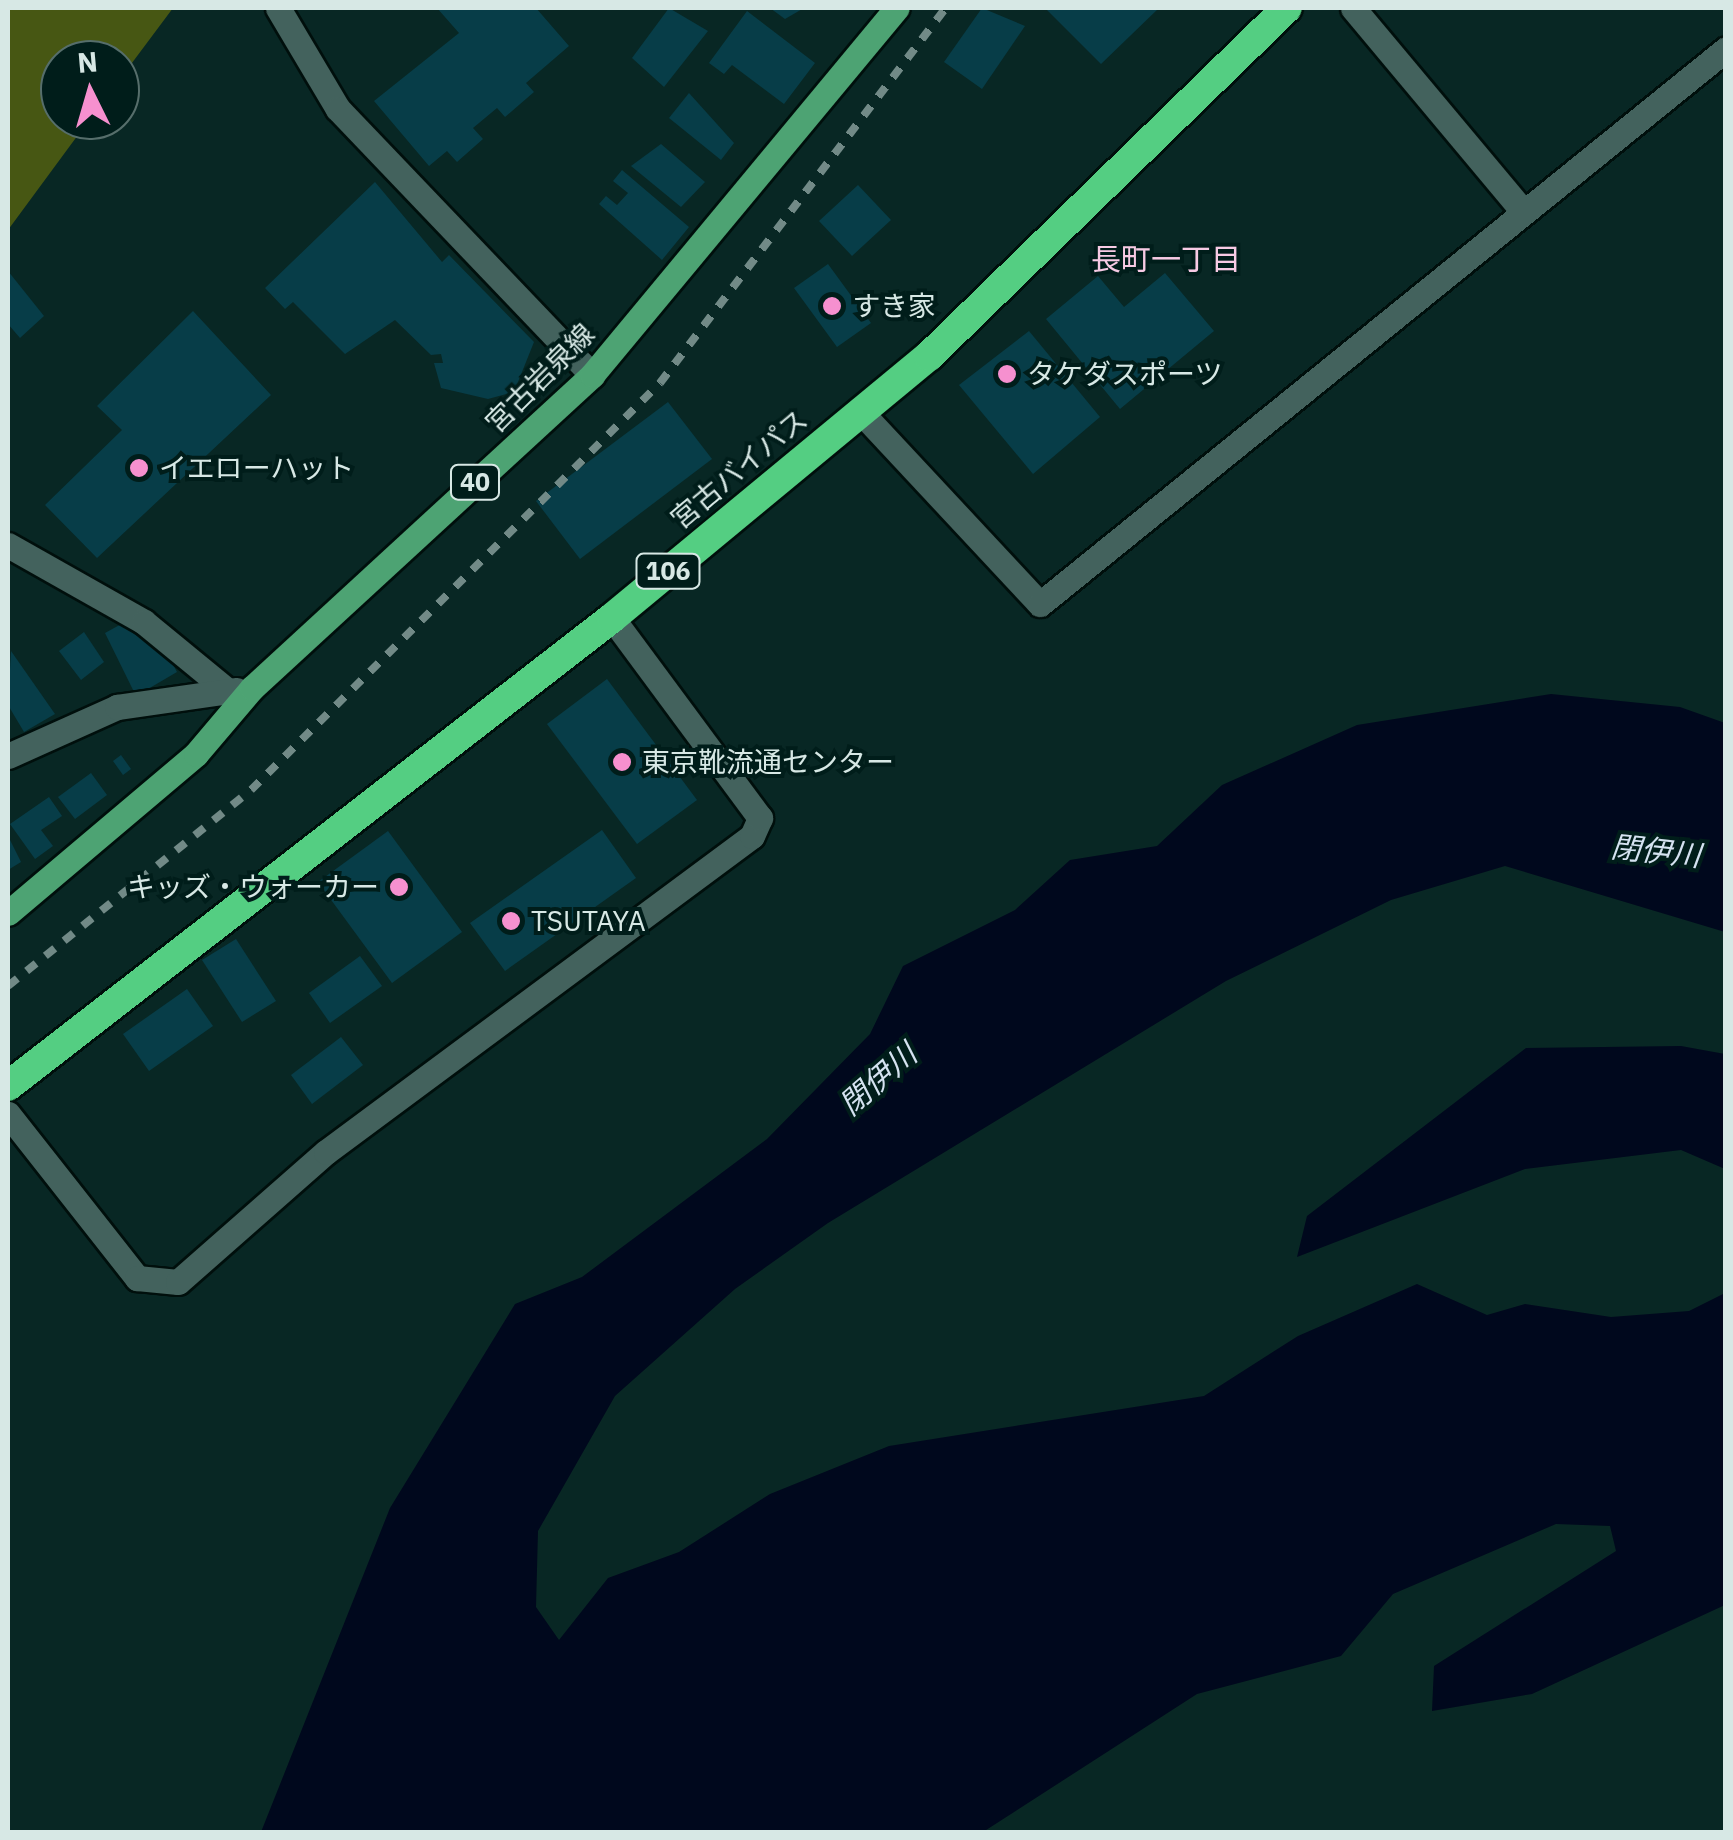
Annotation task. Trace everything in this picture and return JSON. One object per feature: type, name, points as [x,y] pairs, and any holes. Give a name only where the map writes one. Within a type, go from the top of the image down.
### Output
[{"type":"highway","name":"宮古バイパス","points":[[8,1086],[612,618],[928,356],[1287,8]]},
{"type":"main road","name":"宮古岩泉線","points":[[8,913],[196,754],[240,690],[592,375],[897,8]]},
{"type":"street","points":[[278,8],[338,109],[592,375]]},
{"type":"street","points":[[1352,8],[1523,212]]},
{"type":"street","points":[[859,410],[1040,604],[1726,49]]},
{"type":"street","points":[[8,545],[144,622],[240,690]]},
{"type":"street","points":[[8,1114],[137,1278],[178,1282],[326,1152],[752,836],[760,818],[612,618]]},
{"type":"street","points":[[8,754],[116,707],[240,690]]},
{"type":"green space","points":[[8,8],[173,8],[140,52],[140,40],[40,40],[40,140],[74,140],[8,230]]},
{"type":"water","name":"閉伊川","points":[[1551,694],[1680,707],[1725,723],[1725,932],[1505,866],[1391,900],[1226,981],[828,1223],[735,1289],[615,1396],[538,1531],[536,1607],[559,1640],[608,1578],[679,1552],[770,1494],[889,1446],[1204,1396],[1298,1336],[1417,1284],[1487,1315],[1525,1304],[1611,1317],[1689,1311],[1725,1293],[1725,1605],[1532,1694],[1432,1711],[1434,1666],[1616,1551],[1610,1526],[1556,1524],[1393,1594],[1341,1656],[1197,1694],[983,1832],[261,1832],[390,1508],[515,1304],[582,1277],[767,1139],[870,1034],[903,966],[1015,910],[1070,860],[1157,846],[1222,785],[1357,725]]},
{"type":"water","points":[[1681,1046],[1725,1054],[1725,1169],[1681,1150],[1525,1169],[1297,1257],[1307,1216],[1526,1048]]},
{"type":"building","points":[[437,8],[536,8],[569,46],[526,83],[534,92],[505,117],[497,108],[473,128],[483,139],[457,162],[447,151],[429,166],[374,101],[459,33]]},
{"type":"building","points":[[669,8],[708,31],[664,87],[632,58]]},
{"type":"building","points":[[770,8],[804,8],[785,19]]},
{"type":"building","points":[[982,8],[1025,26],[982,89],[944,62]]},
{"type":"building","points":[[1045,8],[1159,8],[1101,64]]},
{"type":"building","points":[[747,11],[815,63],[784,104],[732,65],[724,74],[709,63]]},
{"type":"building","points":[[689,93],[734,143],[721,160],[669,118]]},
{"type":"building","points":[[661,144],[705,182],[681,207],[631,166]]},
{"type":"building","points":[[622,170],[689,227],[662,260],[599,204],[606,196],[617,205],[628,193],[613,181]]},
{"type":"building","points":[[375,182],[442,262],[449,255],[534,342],[514,392],[488,399],[441,388],[434,363],[443,363],[441,354],[431,355],[395,320],[345,354],[293,302],[285,309],[265,288]]},
{"type":"building","points":[[858,185],[891,220],[852,256],[819,221]]},
{"type":"building","name":"すき家","points":[[828,264],[871,323],[837,347],[794,288]]},
{"type":"building","points":[[8,271],[44,316],[20,338],[8,324]]},
{"type":"building","points":[[1165,273],[1214,331],[1120,409],[1046,319],[1098,276],[1124,307]]},
{"type":"building","name":"イエローハット","points":[[193,311],[271,395],[97,558],[45,505],[122,430],[97,406]]},
{"type":"building","points":[[1029,331],[1100,417],[1033,474],[959,385]]},
{"type":"building","points":[[668,402],[712,459],[580,559],[536,501]]},
{"type":"building","points":[[125,622],[163,646],[177,672],[136,696],[105,633]]},
{"type":"building","points":[[84,632],[104,662],[81,680],[59,651]]},
{"type":"building","points":[[11,651],[55,714],[24,732],[8,705]]},
{"type":"building","name":"東京靴流通センター","points":[[607,679],[697,800],[637,844],[547,724]]},
{"type":"building","points":[[121,755],[131,769],[123,775],[113,761]]},
{"type":"building","points":[[91,773],[107,795],[75,819],[58,797]]},
{"type":"building","points":[[49,797],[62,816],[41,830],[53,846],[35,859],[10,824]]},
{"type":"building","points":[[602,830],[636,878],[505,971],[470,923]]},
{"type":"building","points":[[388,831],[462,932],[392,983],[318,882]]},
{"type":"building","points":[[8,836],[21,862],[8,870]]},
{"type":"building","points":[[236,939],[276,1001],[242,1022],[202,960]]},
{"type":"building","points":[[360,956],[382,986],[330,1023],[309,993]]},
{"type":"building","points":[[187,989],[213,1026],[149,1071],[123,1034]]},
{"type":"building","points":[[341,1037],[363,1065],[312,1104],[291,1075]]},
{"type":"railway","points":[[8,986],[251,790],[660,383],[946,8]]},
{"type":"place","name":"すき家","points":[[832,306]]},
{"type":"place","name":"タケダスポーツ","points":[[1007,374]]},
{"type":"place","name":"イエローハット","points":[[139,468]]},
{"type":"place","name":"東京靴流通センター","points":[[622,762]]},
{"type":"place","name":"キッズ・ウォーカー","points":[[399,887]]},
{"type":"place","name":"TSUTAYA","points":[[511,921]]},
{"type":"district","name":"長町一丁目","points":[[1166,259]]}]
